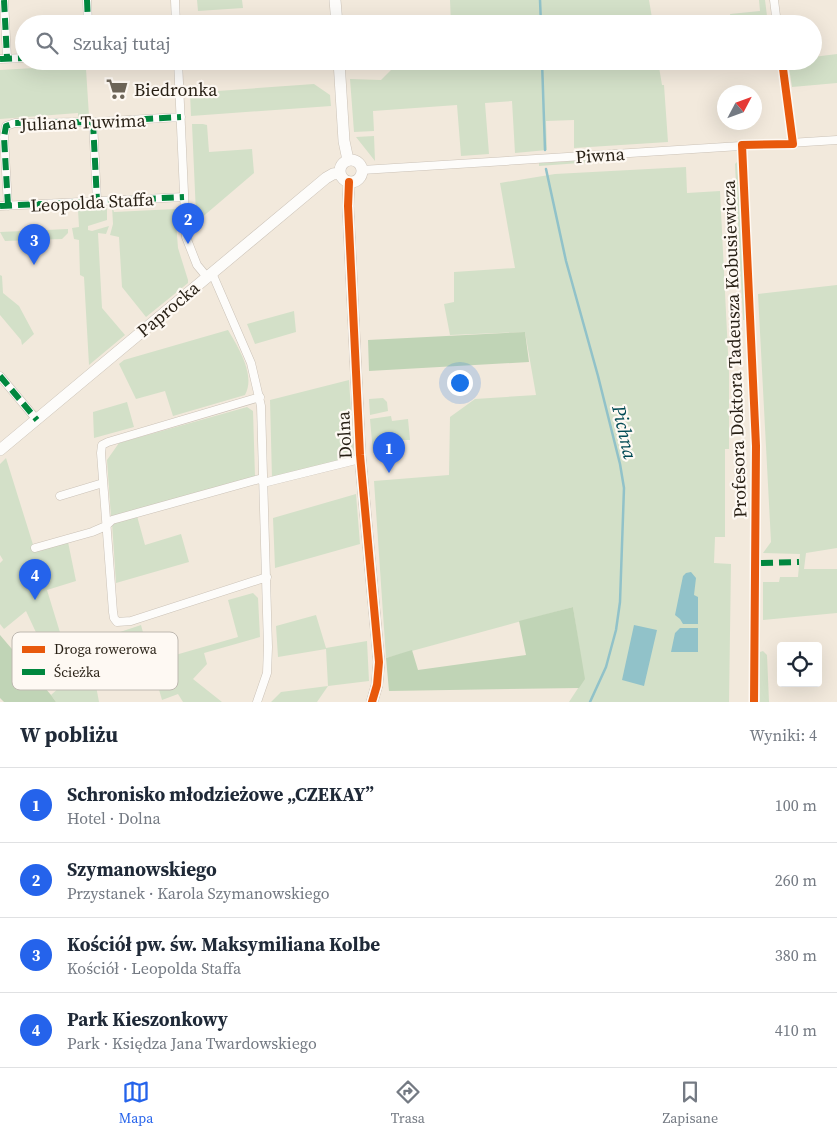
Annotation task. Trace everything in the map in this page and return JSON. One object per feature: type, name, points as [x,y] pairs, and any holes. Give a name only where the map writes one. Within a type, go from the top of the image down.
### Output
[{"type":"street","points":[[4,0],[4,59]]},
{"type":"street","points":[[87,0],[88,15]]},
{"type":"street","points":[[175,0],[176,15]]},
{"type":"street","points":[[335,0],[336,15]]},
{"type":"street","points":[[774,0],[776,15]]},
{"type":"street","points":[[178,70],[188,244],[197,265],[210,275],[251,363],[260,398],[263,434],[268,647],[267,673],[256,702]]},
{"type":"street","points":[[340,70],[344,141],[348,160]]},
{"type":"street","points":[[783,70],[793,144]]},
{"type":"street","name":"Juliana Tuwima","points":[[4,206],[4,137],[6,126],[15,123],[93,122],[181,117]]},
{"type":"street","points":[[93,122],[96,201]]},
{"type":"street","name":"Piwna","points":[[362,170],[837,140]]},
{"type":"street","name":"Profesora Doktora Tadeusza Kobusiewicza","points":[[742,145],[756,446],[754,702]]},
{"type":"street","points":[[348,160],[358,162],[362,170],[360,178],[353,182],[343,179],[339,173],[341,165],[348,160]]},
{"type":"street","name":"Paprocka","points":[[0,450],[326,178],[339,173]]},
{"type":"street","name":"Dolna","points":[[349,182],[348,206],[360,459],[378,662],[377,685],[372,702]]},
{"type":"street","name":"Leopolda Staffa","points":[[4,206],[184,197]]},
{"type":"street","points":[[0,376],[37,420]]},
{"type":"street","points":[[260,398],[102,445],[101,453],[113,612],[117,622],[131,621],[267,578]]},
{"type":"street","points":[[35,548],[92,532],[106,526],[112,520],[263,481],[360,459]]},
{"type":"street","points":[[60,496],[103,483]]},
{"type":"green space","points":[[197,0],[242,0],[243,8],[198,11]]},
{"type":"green space","points":[[450,0],[649,0],[652,15],[451,15]]},
{"type":"green space","points":[[759,0],[765,0],[767,15],[730,14],[760,11]]},
{"type":"green space","points":[[837,54],[837,83],[792,87],[789,70],[822,70],[822,56]]},
{"type":"green space","points":[[0,70],[86,70],[89,116],[78,117],[78,113],[0,119]]},
{"type":"green space","points":[[391,70],[660,70],[662,85],[664,85],[668,142],[574,148],[574,120],[546,121],[547,150],[515,153],[512,101],[485,103],[489,154],[461,156],[457,105],[373,111],[374,131],[354,132],[350,79],[381,80]]},
{"type":"green space","points":[[314,84],[330,95],[331,106],[191,116],[190,93]]},
{"type":"green space","points":[[192,124],[207,125],[209,152],[252,149],[254,173],[193,225],[196,214]]},
{"type":"green space","points":[[374,136],[375,161],[356,137]]},
{"type":"green space","points":[[602,159],[607,161],[539,166],[539,163]]},
{"type":"green space","points":[[737,162],[746,320],[743,320],[735,164]]},
{"type":"green space","points":[[686,167],[687,193],[720,191],[729,373],[729,449],[725,449],[725,537],[715,537],[714,563],[731,564],[729,702],[569,702],[584,679],[573,607],[386,658],[374,481],[449,475],[450,417],[475,399],[536,395],[525,332],[450,335],[444,304],[454,302],[454,272],[515,268],[500,183],[555,174]]},
{"type":"green space","points":[[112,206],[114,212],[175,209],[178,248],[188,283],[146,317],[122,287],[119,237],[110,235],[113,224]]},
{"type":"green space","points":[[107,207],[107,220],[88,226],[88,230],[92,231],[109,226],[106,234],[98,233],[102,308],[125,335],[89,365],[84,277],[80,275],[79,240],[74,239],[72,228],[79,227],[78,210],[80,208]]},
{"type":"green space","points":[[68,229],[68,233],[62,239],[5,241],[0,232]]},
{"type":"green space","points":[[0,275],[2,276],[3,293],[19,306],[34,334],[22,345],[21,340],[0,315]]},
{"type":"green space","points":[[837,285],[837,548],[806,553],[804,569],[837,569],[837,613],[763,620],[763,582],[779,582],[780,577],[798,577],[800,554],[763,553],[771,542],[758,294]]},
{"type":"green space","points":[[294,311],[296,332],[255,344],[247,324]]},
{"type":"green space","points":[[228,330],[241,353],[247,370],[248,387],[245,395],[173,416],[165,391],[136,399],[119,364],[124,360]]},
{"type":"green space","points":[[525,332],[529,362],[369,371],[368,340]]},
{"type":"green space","points":[[349,380],[354,457],[272,479],[270,400]]},
{"type":"green space","points":[[383,398],[387,402],[388,411],[370,415],[369,399]]},
{"type":"green space","points":[[127,402],[134,427],[94,438],[93,412]]},
{"type":"green space","points":[[247,407],[253,411],[255,477],[111,517],[107,460],[119,443]]},
{"type":"green space","points":[[391,416],[392,421],[408,419],[410,440],[403,440],[403,447],[400,451],[373,453],[370,419]]},
{"type":"green space","points":[[6,458],[35,551],[68,542],[76,581],[47,590],[60,632],[36,632],[26,611],[4,629],[0,624],[0,563],[3,560],[0,555],[0,464]]},
{"type":"green space","points":[[356,494],[360,544],[275,568],[273,518]]},
{"type":"green space","points":[[137,516],[145,545],[181,534],[189,562],[116,583],[112,523]]},
{"type":"green space","points":[[253,593],[258,598],[260,637],[204,653],[207,664],[193,679],[222,702],[183,702],[178,694],[162,700],[159,690],[178,690],[178,654],[238,637],[228,600]]},
{"type":"green space","points":[[573,607],[585,679],[579,688],[389,691],[386,658],[412,650],[418,670],[526,655],[519,621]]},
{"type":"green space","points":[[316,615],[326,648],[367,641],[369,681],[328,686],[326,649],[278,657],[276,626]]},
{"type":"green space","points":[[141,625],[143,632],[120,632]]},
{"type":"green space","points":[[0,635],[12,649],[12,690],[47,690],[56,702],[4,702],[0,698]]},
{"type":"green space","points":[[763,651],[767,655],[769,702],[760,702],[760,652]]},
{"type":"green space","points":[[328,686],[317,702],[271,702],[281,692]]},
{"type":"green space","points":[[57,690],[97,690],[99,702],[56,702],[51,695]]},
{"type":"water","points":[[691,572],[696,578],[694,595],[698,597],[698,624],[683,624],[675,615],[683,576]]},
{"type":"water","points":[[634,625],[657,630],[644,686],[622,680]]},
{"type":"water","points":[[680,628],[698,628],[698,652],[671,652],[675,633]]},
{"type":"waterway","name":"Pichna","points":[[540,0],[541,15]]},
{"type":"waterway","name":"Pichna","points":[[542,70],[545,150]]},
{"type":"waterway","name":"Pichna","points":[[546,169],[566,261],[598,376],[620,464],[624,488],[620,602],[616,630],[606,667],[590,702]]},
{"type":"marked path","points":[[4,0],[7,58]]},
{"type":"marked path","points":[[87,0],[88,15]]},
{"type":"marked path","points":[[0,59],[15,58]]},
{"type":"marked path","points":[[8,206],[4,137],[6,126],[15,123],[93,122],[181,117]]},
{"type":"marked path","points":[[93,122],[97,201]]},
{"type":"marked path","points":[[0,206],[184,197]]},
{"type":"marked path","points":[[0,376],[37,420]]},
{"type":"marked path","points":[[761,563],[799,562]]},
{"type":"cycle path","points":[[754,702],[756,446],[742,145],[793,144],[783,70]]},
{"type":"cycle path","points":[[349,182],[348,206],[360,455],[379,662],[377,685],[372,702]]},
{"type":"place","name":"Biedronka","points":[[117,89]]},
{"type":"place","name":"Szymanowskiego","points":[[188,244]]},
{"type":"place","name":"Kościół pw. św. Maksymiliana Kolbe","points":[[34,265]]},
{"type":"place","name":"Schronisko młodzieżowe „CZEKAY”","points":[[389,473]]},
{"type":"place","name":"Park Kieszonkowy","points":[[35,600]]}]
